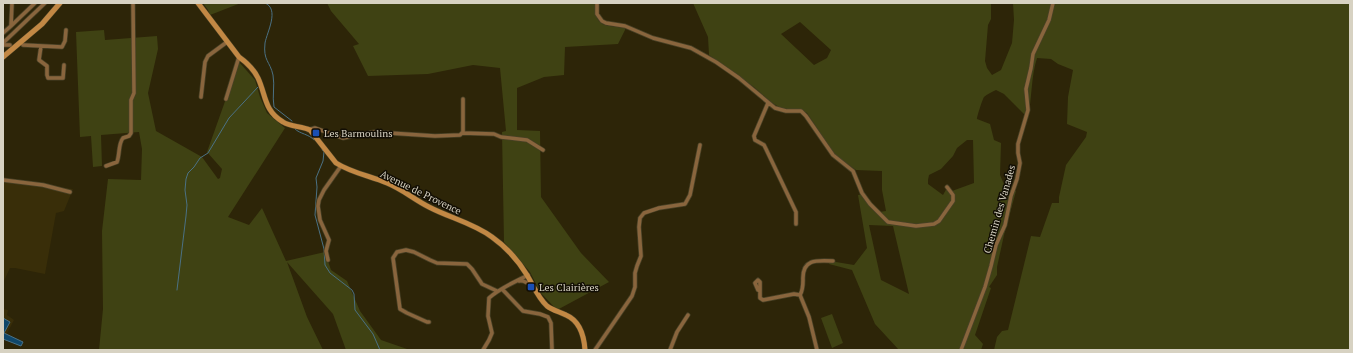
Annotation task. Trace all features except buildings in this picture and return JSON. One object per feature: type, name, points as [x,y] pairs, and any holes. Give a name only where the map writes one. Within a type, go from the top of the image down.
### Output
[{"type":"street","points":[[10,26],[12,3]]},
{"type":"street","points":[[3,33],[35,3]]},
{"type":"street","points":[[3,44],[45,3]]},
{"type":"street","points":[[3,57],[42,24],[60,3]]},
{"type":"street","points":[[106,166],[117,162],[121,141],[131,133],[131,100],[134,93],[133,3]]},
{"type":"street","points":[[198,3],[227,42],[257,77],[264,100],[268,107],[275,116],[290,126],[308,130],[315,128],[343,138],[374,132],[435,136],[462,133],[494,134],[501,137],[527,140],[543,150]]},
{"type":"street","points":[[597,3],[597,14],[602,21],[625,26],[653,38],[684,46],[696,51],[739,78],[775,108],[786,111],[801,111],[833,155],[853,171],[862,193],[870,204],[888,222],[916,226],[936,223],[953,201],[953,195],[947,187]]},
{"type":"street","name":"Chemin des Vanades","points":[[961,350],[992,266],[996,245],[1005,225],[1011,196],[1017,180],[1020,163],[1017,146],[1028,110],[1026,89],[1033,54],[1049,20],[1053,3]]},
{"type":"street","points":[[23,45],[62,47],[64,44],[66,30]]},
{"type":"street","points":[[201,97],[205,62],[208,56],[227,42]]},
{"type":"street","points":[[3,44],[10,45]]},
{"type":"street","points":[[41,46],[39,60],[47,66],[48,78],[63,78],[64,65]]},
{"type":"street","points":[[226,99],[239,57]]},
{"type":"street","points":[[462,133],[463,99]]},
{"type":"street","points":[[768,103],[754,136],[755,140],[764,145],[770,156],[796,212],[796,224]]},
{"type":"street","name":"Avenue de Provence","points":[[308,130],[341,166],[348,170],[387,183],[448,216],[473,225],[492,237],[508,250],[522,266],[546,305],[573,318],[579,325],[585,350]]},
{"type":"street","points":[[595,350],[632,296],[635,288],[635,273],[641,256],[639,227],[640,218],[644,213],[660,208],[684,204],[688,200],[700,145]]},
{"type":"street","points":[[328,260],[326,251],[329,240],[320,220],[318,206],[324,190],[341,166]]},
{"type":"street","points":[[3,180],[43,185],[70,192]]},
{"type":"street","points":[[429,322],[400,309],[392,258],[397,252],[406,250],[414,252],[437,263],[467,264],[476,273],[482,284],[496,291]]},
{"type":"street","points":[[817,350],[800,295],[803,289],[803,270],[806,265],[811,262],[833,261]]},
{"type":"street","points":[[517,281],[520,277],[522,266]]},
{"type":"street","points":[[483,350],[492,333],[488,316],[489,298],[496,291],[528,276]]},
{"type":"street","points":[[517,281],[522,280],[535,289]]},
{"type":"street","points":[[502,289],[523,311],[548,317],[552,323],[552,350]]},
{"type":"street","points":[[760,291],[760,298],[763,300],[794,294],[800,295]]},
{"type":"street","points":[[670,350],[677,332],[688,315]]},
{"type":"shaded area","points":[[3,181],[73,189],[64,211],[56,213],[45,274],[10,268],[3,283]]},
{"type":"shaded area","points":[[3,309],[8,310],[7,315],[14,320],[3,341]]},
{"type":"green space","points":[[203,3],[241,3],[210,15]]},
{"type":"green space","points":[[327,3],[595,3],[597,17],[600,22],[607,26],[626,28],[618,44],[565,47],[564,75],[544,77],[517,88],[517,130],[540,131],[541,197],[581,253],[609,282],[557,310],[540,292],[530,272],[504,242],[502,132],[506,131],[500,68],[473,65],[428,74],[368,76],[353,46],[359,44],[331,11]]},
{"type":"green space","points":[[693,3],[991,3],[991,19],[988,25],[985,61],[987,68],[992,75],[1001,70],[1012,43],[1014,20],[1013,3],[1350,3],[1350,350],[994,350],[997,337],[1002,331],[1008,330],[1031,236],[1040,237],[1052,203],[1059,203],[1066,165],[1086,137],[1087,132],[1067,124],[1068,97],[1073,70],[1058,64],[1051,59],[1037,58],[1028,118],[1004,94],[996,90],[984,97],[977,117],[977,119],[990,124],[994,140],[1001,143],[1000,175],[1006,189],[1016,191],[1004,235],[997,267],[997,275],[989,287],[991,288],[975,335],[983,344],[981,350],[899,350],[875,324],[852,270],[829,264],[830,261],[854,265],[867,248],[858,195],[865,194],[879,212],[886,211],[882,190],[882,171],[856,170],[835,155],[807,113],[799,109],[779,107],[709,55],[708,37]],"holes":[[[800,22],[831,50],[827,58],[814,65],[781,34]],[[967,140],[973,140],[974,183],[952,191],[948,186],[943,195],[928,184],[929,175],[941,169],[953,156],[957,148]],[[869,225],[893,226],[909,294],[881,280]]]},
{"type":"green space","points":[[104,30],[105,40],[157,36],[158,49],[148,93],[156,131],[202,157],[218,179],[220,178],[222,169],[207,152],[239,62],[255,80],[267,113],[285,128],[228,217],[249,225],[262,208],[286,261],[325,252],[331,270],[347,281],[360,311],[381,340],[410,350],[346,350],[333,314],[287,262],[307,317],[323,350],[99,350],[103,309],[102,231],[108,179],[141,180],[142,149],[139,132],[101,135],[102,166],[93,167],[91,136],[80,137],[76,32]]},
{"type":"green space","points":[[832,314],[843,343],[832,348],[821,318]]},
{"type":"water","points":[[3,318],[10,322],[4,333],[23,342],[21,346],[3,339]]},
{"type":"waterway","points":[[265,3],[272,10],[271,21],[265,43],[265,54],[273,75],[274,107],[292,121]]},
{"type":"waterway","points":[[177,290],[186,216],[187,205],[185,190],[188,173],[200,158],[208,153],[229,118],[258,87]]},
{"type":"waterway","points":[[295,129],[310,136],[314,140]]},
{"type":"waterway","points":[[322,150],[324,152],[323,161],[316,178],[317,187],[315,215],[324,249],[325,265],[330,273],[352,290],[354,294],[355,310],[373,334],[380,350]]},
{"type":"place","name":"Les Barmoulins","points":[[316,133]]},
{"type":"place","name":"Les Clairières","points":[[531,287]]}]
